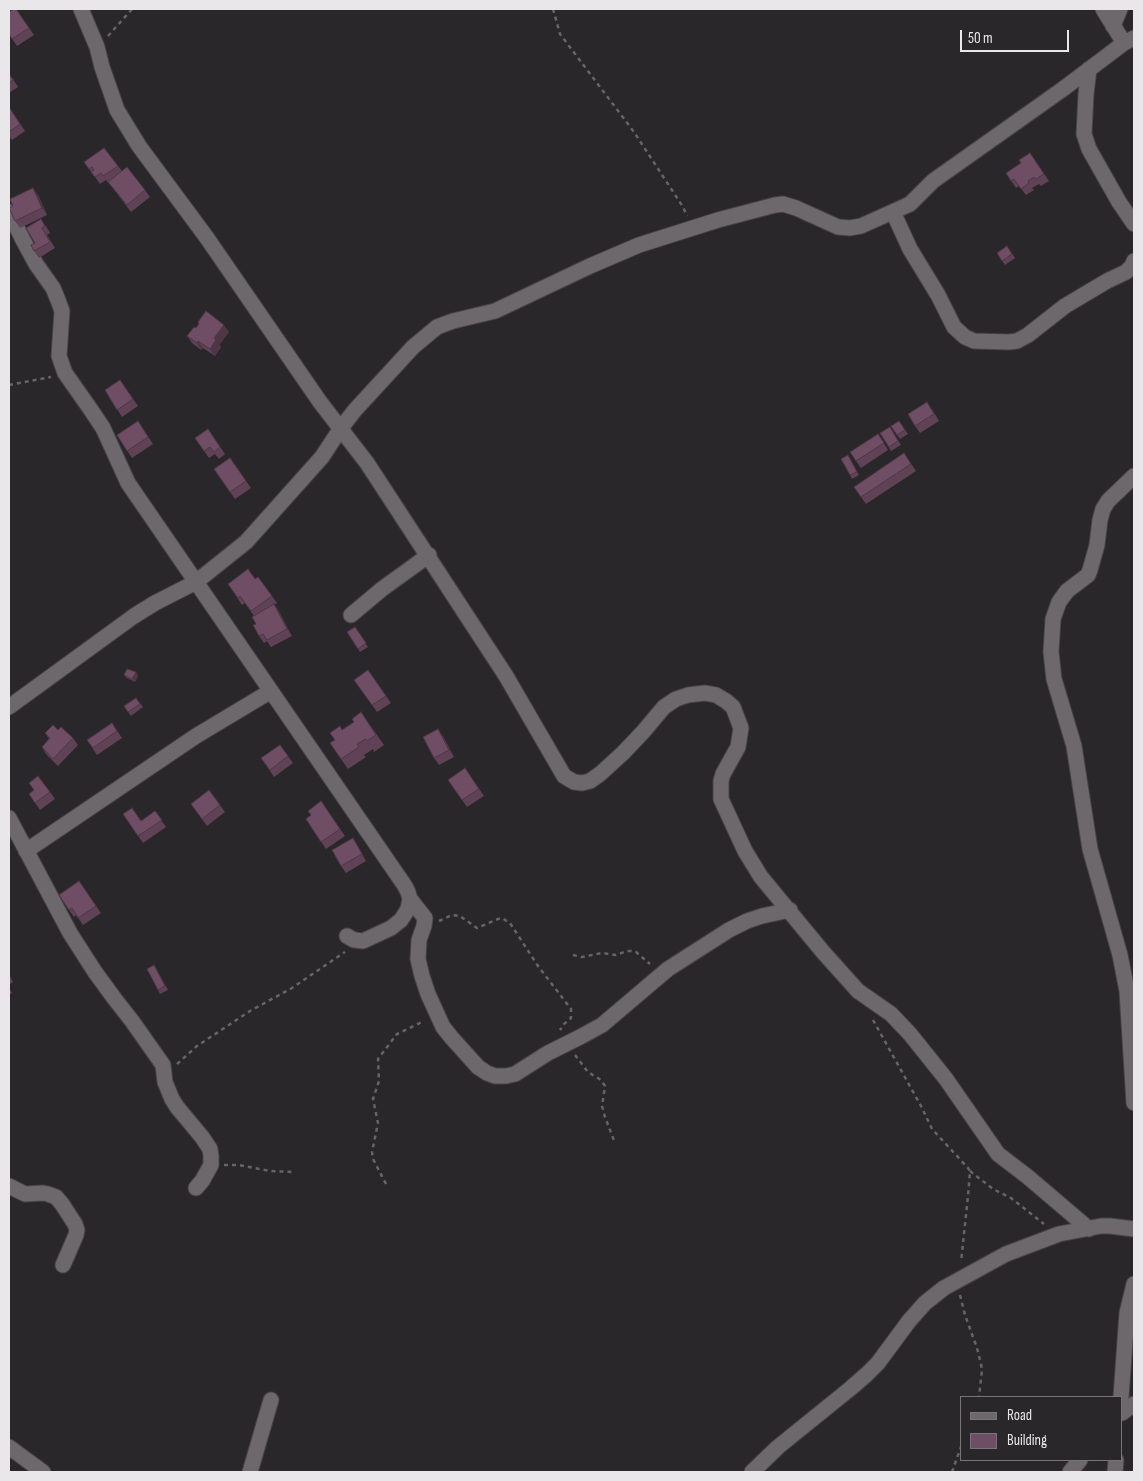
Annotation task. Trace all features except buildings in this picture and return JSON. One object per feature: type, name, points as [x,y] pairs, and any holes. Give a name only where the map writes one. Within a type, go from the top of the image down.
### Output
[{"type":"street","points":[[81,9],[97,47],[117,110],[139,146],[207,238],[320,402],[367,463],[429,555],[506,676],[564,776],[574,782],[590,781],[634,742],[664,707],[676,699],[705,693],[716,695],[726,700],[733,707],[741,728],[738,747],[720,781],[721,799],[739,838],[761,877],[858,991],[891,1014],[910,1034],[946,1079],[998,1154],[1089,1228]]},
{"type":"street","points":[[9,707],[134,616],[196,582],[246,542],[322,457],[355,410],[413,347],[438,327],[453,321],[495,311],[617,254],[718,220],[779,205],[788,205],[829,224],[846,228],[860,226],[910,204],[933,181],[1129,41],[1113,26],[1103,9]]},
{"type":"street","points":[[1113,26],[1120,9]]},
{"type":"street","points":[[1089,69],[1084,134],[1093,157],[1134,224]]},
{"type":"street","points":[[9,212],[36,264],[53,288],[62,311],[59,356],[65,373],[103,428],[128,483],[406,886],[410,899],[426,921],[419,940],[418,959],[422,976],[437,1016],[450,1037],[478,1066],[495,1076],[515,1074],[565,1044],[602,1025],[668,969],[713,939],[747,921],[790,910]]},
{"type":"street","points":[[893,212],[910,249],[954,326],[965,338],[974,341],[1017,341],[1028,335],[1065,306],[1107,280],[1126,272],[1134,261]]},
{"type":"street","points":[[1134,476],[1108,501],[1104,509],[1100,520],[1097,545],[1088,575],[1067,591],[1059,602],[1053,619],[1051,652],[1054,679],[1074,746],[1090,849],[1120,955],[1127,991],[1134,1103]]},
{"type":"street","points":[[350,615],[429,555]]},
{"type":"street","points":[[26,851],[196,736],[271,691]]},
{"type":"street","points":[[9,818],[70,933],[95,972],[163,1064],[167,1089],[177,1107],[202,1137],[210,1150],[211,1165],[196,1188]]},
{"type":"street","points":[[346,936],[354,940],[363,941],[382,933],[401,920],[408,909],[410,899]]},
{"type":"street","points":[[9,1186],[25,1194],[48,1194],[56,1197],[62,1204],[77,1230],[64,1265]]},
{"type":"street","points":[[752,1472],[778,1447],[867,1374],[878,1363],[925,1303],[944,1288],[1006,1254],[1059,1234],[1110,1226],[1134,1229]]},
{"type":"street","points":[[1121,1396],[1127,1313],[1134,1284]]},
{"type":"street","points":[[250,1472],[271,1400]]},
{"type":"street","points":[[1123,1412],[1134,1404]]},
{"type":"street","points":[[9,1447],[43,1472]]},
{"type":"street","points":[[1070,1472],[1079,1461]]},
{"type":"path","points":[[97,47],[132,9]]},
{"type":"path","points":[[552,9],[560,34],[634,132],[683,207],[693,229]]},
{"type":"path","points":[[9,385],[65,373]]},
{"type":"path","points":[[426,921],[435,923],[455,915],[460,916],[477,928],[498,918],[502,918],[510,923],[538,966],[571,1009],[571,1018],[564,1024],[559,1036],[588,1072],[605,1086],[602,1106],[615,1143]]},
{"type":"path","points":[[164,1075],[197,1046],[250,1011],[292,988],[363,941]]},
{"type":"path","points":[[573,955],[582,957],[602,953],[619,955],[632,951],[636,952],[653,967],[668,969]]},
{"type":"path","points":[[869,1013],[932,1129],[970,1171],[993,1190],[1007,1194],[1034,1217],[1059,1234]]},
{"type":"path","points":[[386,1184],[373,1159],[372,1152],[378,1123],[373,1099],[380,1077],[378,1059],[397,1034],[437,1016]]},
{"type":"path","points":[[211,1165],[239,1164],[294,1172]]},
{"type":"path","points":[[970,1171],[958,1280],[965,1315],[981,1364],[979,1396]]},
{"type":"path","points":[[952,1472],[960,1450]]}]
